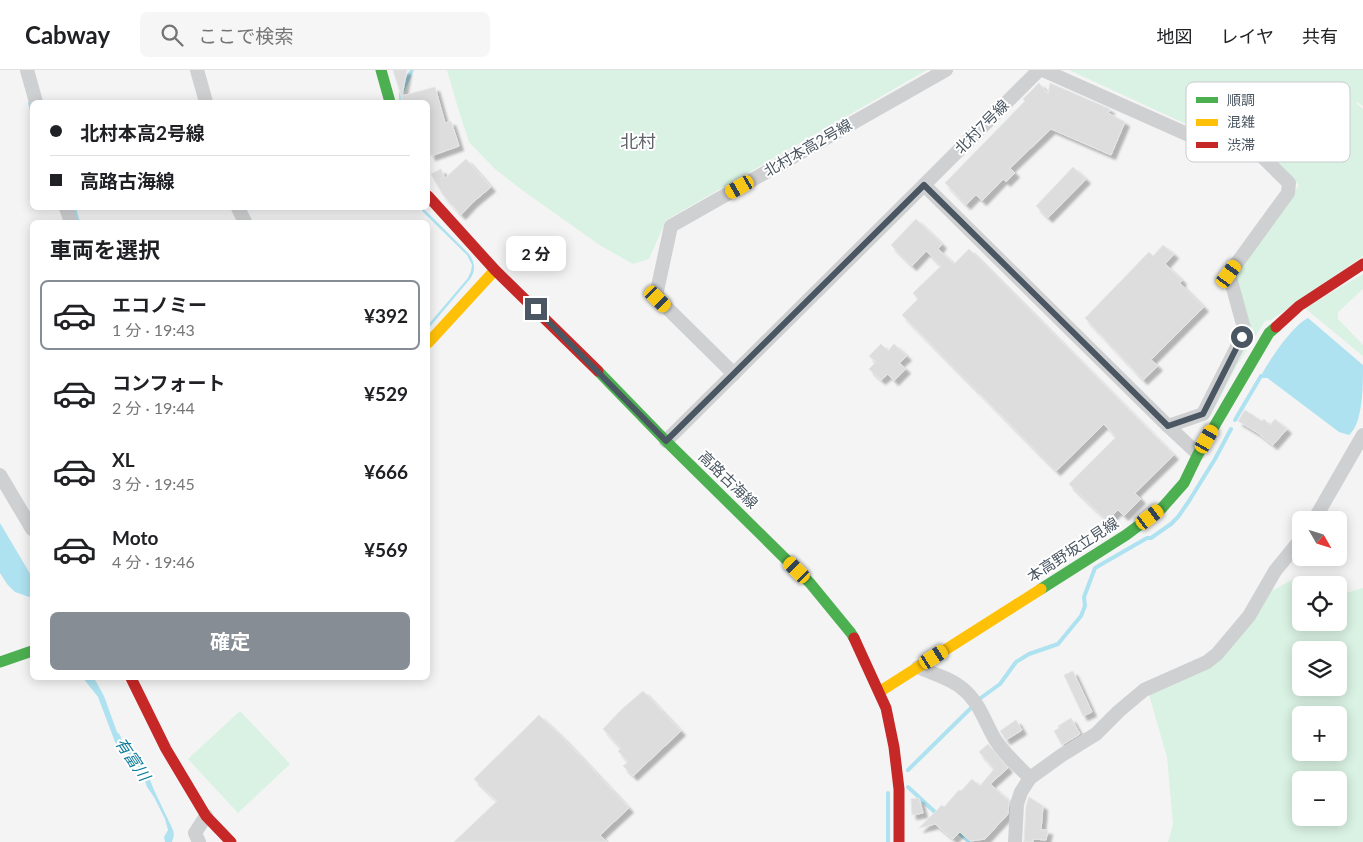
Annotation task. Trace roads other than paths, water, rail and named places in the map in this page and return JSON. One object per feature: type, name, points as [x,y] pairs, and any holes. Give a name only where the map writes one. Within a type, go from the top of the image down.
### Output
[{"type":"street","points":[[27,70],[35,100]]},
{"type":"street","points":[[197,70],[205,100]]},
{"type":"street","points":[[381,70],[389,100]]},
{"type":"street","name":"北村本高2号線","points":[[734,374],[658,299],[657,291],[671,226],[946,70]]},
{"type":"street","name":"北村7号線","points":[[666,441],[1039,70]]},
{"type":"street","points":[[1043,70],[1186,133]]},
{"type":"street","points":[[1168,426],[1203,414],[1242,337],[1244,328],[1229,274],[1288,193],[1289,183],[1267,162]]},
{"type":"street","points":[[924,185],[1198,454]]},
{"type":"street","name":"高路古海線","points":[[430,198],[495,270],[564,336],[666,441],[810,583],[851,633],[886,708],[894,747],[899,789],[899,842]]},
{"type":"street","name":"本高野坂立見線","points":[[879,692],[1126,535],[1162,508],[1184,483],[1198,454],[1269,333],[1299,306],[1363,264]]},
{"type":"street","points":[[430,341],[495,270]]},
{"type":"street","points":[[1319,511],[1363,435]]},
{"type":"street","points":[[0,475],[30,526]]},
{"type":"street","points":[[1015,842],[1016,804],[1030,778],[1096,734],[1144,690],[1208,662],[1249,616],[1275,572],[1292,550]]},
{"type":"street","points":[[0,662],[30,652]]},
{"type":"street","points":[[918,667],[962,688],[982,711],[996,740],[1005,753],[1030,778]]},
{"type":"street","points":[[132,680],[166,749],[206,816],[231,842]]},
{"type":"street","points":[[199,842],[195,833],[206,816]]},
{"type":"water","points":[[422,210],[425,210],[469,254],[473,260],[474,267],[470,279],[430,327],[430,323],[468,278],[472,265],[467,255]]},
{"type":"water","points":[[1308,318],[1363,365],[1360,413],[1354,430],[1349,435],[1339,432],[1262,374],[1289,335]]},
{"type":"water","points":[[0,523],[30,574],[30,597],[15,592],[0,573]]},
{"type":"water","name":"有富川","points":[[85,680],[95,680],[104,696],[124,746],[141,757],[173,830],[172,842],[165,842],[164,837],[168,830],[165,819],[135,761],[115,742],[98,697]]},
{"type":"waterway","points":[[401,100],[401,94],[412,70]]},
{"type":"waterway","points":[[75,210],[77,220]]},
{"type":"waterway","points":[[1235,420],[1261,376],[1270,376]]},
{"type":"waterway","points":[[978,700],[1000,684],[1016,662],[1029,654],[1058,644],[1081,616],[1085,606],[1084,597],[1095,568],[1147,538],[1151,538],[1178,517],[1215,459],[1231,429]]},
{"type":"waterway","points":[[908,770],[973,706]]},
{"type":"waterway","points":[[908,787],[937,814]]},
{"type":"waterway","points":[[888,793],[888,842]]},
{"type":"waterway","points":[[956,830],[969,842]]},
{"type":"district","name":"北村","points":[[638,142]]}]
